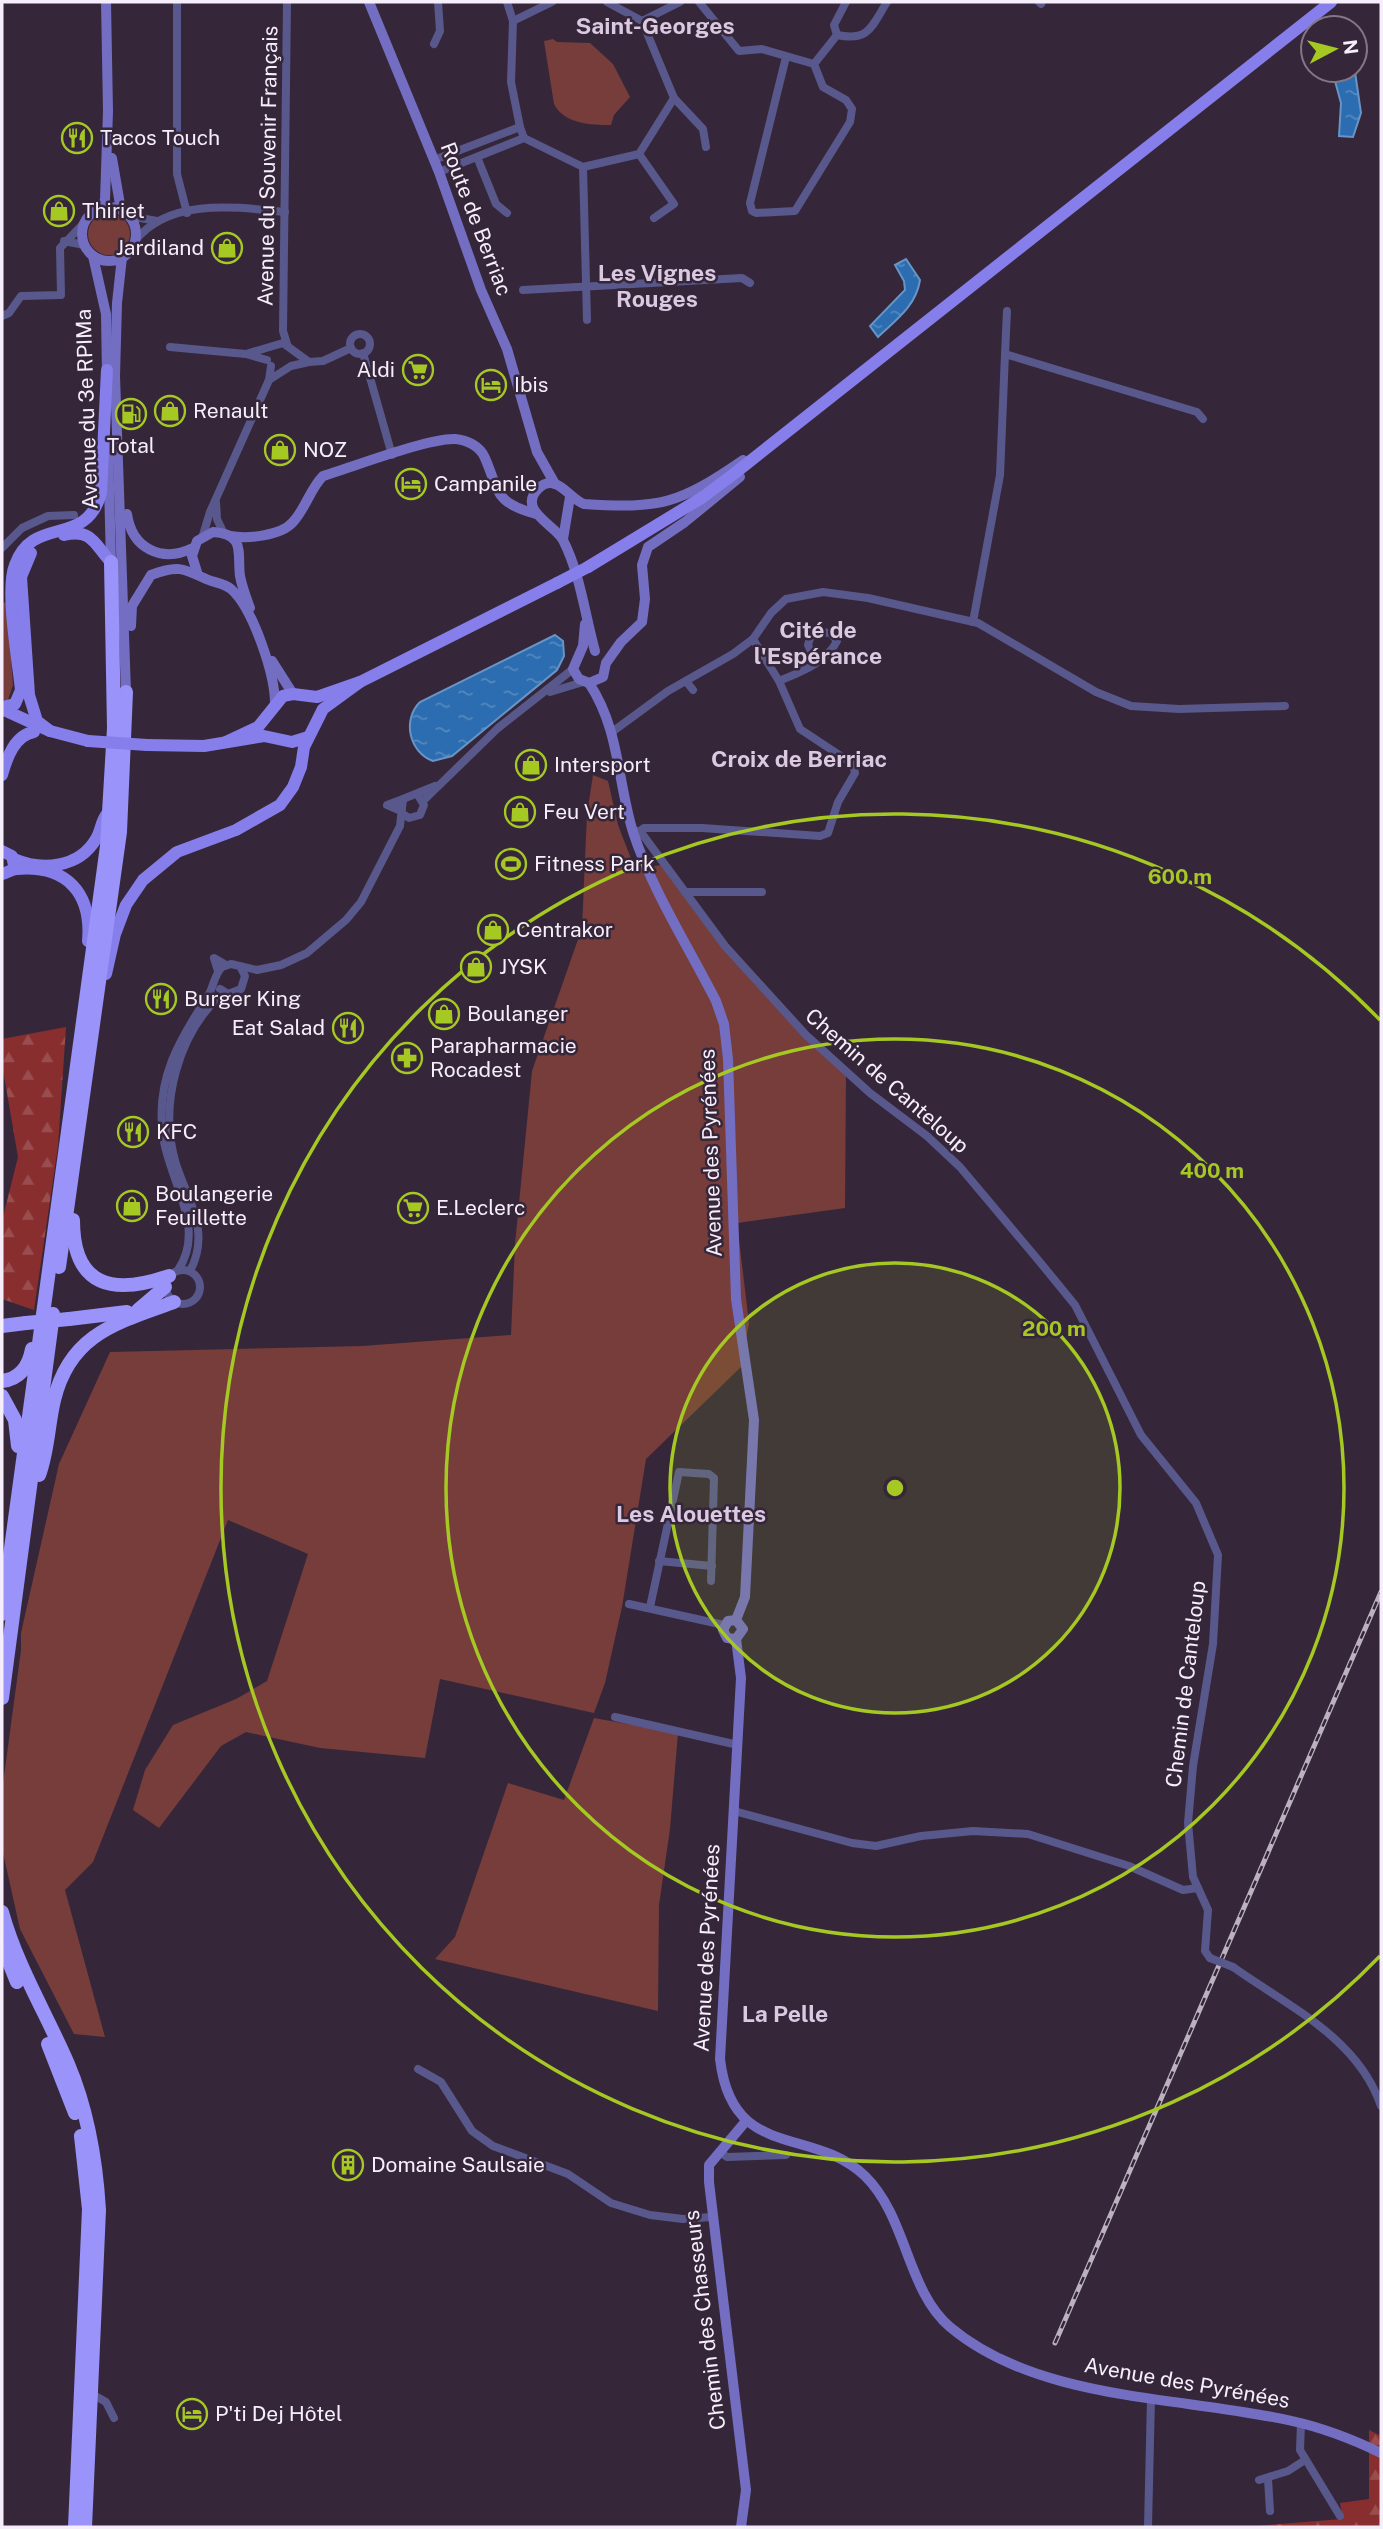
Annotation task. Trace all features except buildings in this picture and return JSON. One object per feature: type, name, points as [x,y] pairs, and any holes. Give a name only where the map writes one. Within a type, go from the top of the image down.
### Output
[{"type":"highway","points":[[2,1615],[110,811],[114,728],[111,562]]},
{"type":"highway","points":[[2,1698],[120,832],[126,692]]},
{"type":"highway","points":[[72,1174],[73,1240],[90,1273],[104,1283],[123,1288],[171,1278]]},
{"type":"highway","points":[[2,1381],[13,1380],[23,1371],[30,1358],[50,1262]]},
{"type":"highway","points":[[138,1310],[171,1278]]},
{"type":"highway","points":[[28,1506],[43,1465],[54,1399],[69,1360],[91,1337],[113,1324],[174,1302]]},
{"type":"highway","points":[[2,1326],[156,1308]]},
{"type":"highway","points":[[2,1396],[10,1407],[18,1435],[2,1570]]},
{"type":"highway","points":[[2,1912],[23,1972],[68,2063],[89,2124],[96,2168],[99,2210],[85,2527]]},
{"type":"highway","points":[[2,1945],[70,2095],[80,2128],[87,2172],[89,2209],[75,2527]]},
{"type":"main road","points":[[106,2],[106,182],[101,208],[84,223],[84,245],[93,256],[109,261],[122,257],[134,242],[135,227],[125,213],[108,111]]},
{"type":"main road","name":"Route de Berriac","points":[[369,2],[439,172],[481,290],[507,349],[537,452],[555,484]]},
{"type":"main road","points":[[586,618],[579,654],[573,669],[586,683],[603,677],[606,663],[621,642],[642,622],[645,599],[642,565],[648,547],[685,522],[907,340],[1331,2]]},
{"type":"main road","points":[[101,208],[125,213]]},
{"type":"main road","name":"Avenue du 3e RPIMa","points":[[93,256],[106,314],[111,562]]},
{"type":"main road","name":"Avenue du 3e RPIMa","points":[[117,427],[117,303],[122,257]]},
{"type":"main road","points":[[226,742],[258,727],[273,708],[300,696],[317,697],[360,682],[588,567],[702,497],[907,340]]},
{"type":"main road","points":[[2,708],[15,704],[21,690],[11,589],[14,565],[25,547],[45,534],[85,522],[96,510],[101,493],[107,370]]},
{"type":"main road","points":[[570,497],[584,504],[625,506],[647,506],[682,498],[705,486],[812,413]]},
{"type":"main road","points":[[117,427],[123,494],[133,537],[143,547],[159,553],[173,555],[193,548],[203,535],[258,535],[286,528],[294,521],[314,485],[323,476],[451,439],[474,444],[484,456],[493,485],[506,502],[549,522],[563,540]]},
{"type":"main road","points":[[117,427],[126,692]]},
{"type":"main road","name":"Route de Berriac","points":[[537,452],[537,491]]},
{"type":"main road","points":[[588,567],[630,550],[740,477]]},
{"type":"main road","points":[[512,505],[555,484],[565,489],[570,497],[571,508],[565,517],[563,540],[595,651],[606,663]]},
{"type":"main road","points":[[536,514],[533,503],[537,491]]},
{"type":"main road","points":[[549,522],[565,517]]},
{"type":"main road","points":[[50,731],[37,721],[31,710],[26,637],[11,589],[30,554],[49,538],[73,533],[87,535],[97,541],[111,562]]},
{"type":"main road","points":[[227,534],[238,544],[241,554],[241,583],[260,634],[284,684],[313,704],[317,721]]},
{"type":"main road","points":[[241,554],[258,535]]},
{"type":"main road","points":[[193,548],[193,565],[197,572]]},
{"type":"main road","points":[[216,582],[233,575],[239,567]]},
{"type":"main road","points":[[126,692],[131,672],[132,606],[141,588],[151,575],[163,571],[177,568],[197,572],[232,590],[244,606],[270,666],[273,708],[271,726],[279,737]]},
{"type":"main road","points":[[579,654],[595,651]]},
{"type":"main road","name":"Avenue des Pyrénées","points":[[603,677],[604,706],[644,860],[716,1001],[725,1035],[736,1299],[754,1420],[745,1597],[736,1620]]},
{"type":"main road","points":[[87,1063],[115,934],[126,905],[143,880],[177,852],[236,830],[280,805],[293,787],[308,737],[326,706],[360,682]]},
{"type":"main road","name":"Avenue des Pyrénées","points":[[586,683],[604,706]]},
{"type":"main road","points":[[2,708],[50,731],[88,741]]},
{"type":"main road","points":[[2,716],[34,732]]},
{"type":"main road","points":[[2,775],[18,739],[24,733],[174,748],[279,737],[292,742],[308,737]]},
{"type":"main road","points":[[9,867],[51,867],[76,858],[96,840],[103,820],[110,811]]},
{"type":"main road","points":[[2,851],[10,853],[9,867]]},
{"type":"main road","points":[[9,867],[51,872],[64,878],[76,888],[88,912],[87,946],[75,1032],[71,1102]]},
{"type":"main road","points":[[736,1620],[743,1629],[736,1639],[725,1636],[724,1625],[736,1620]]},
{"type":"main road","name":"Avenue des Pyrénées","points":[[736,1639],[741,1678],[720,2059],[731,2101],[746,2121],[788,2143],[833,2156],[865,2176],[884,2199],[928,2298],[947,2325],[978,2349],[1088,2389],[1301,2423],[1342,2434],[1381,2453]]},
{"type":"main road","name":"Chemin des Chasseurs","points":[[741,2527],[746,2490],[712,2217],[709,2165],[746,2121]]},
{"type":"street","points":[[177,2],[177,174],[187,213]]},
{"type":"street","name":"Avenue du Souvenir Français","points":[[283,343],[287,2]]},
{"type":"street","points":[[434,44],[440,31],[438,2]]},
{"type":"street","points":[[507,2],[513,21],[511,82],[524,138],[583,167],[639,154],[674,98]]},
{"type":"street","points":[[513,21],[552,2]]},
{"type":"street","points":[[607,2],[642,21],[674,98],[703,129],[706,147]]},
{"type":"street","points":[[642,21],[680,2]]},
{"type":"street","points":[[699,2],[739,51],[758,49],[814,64]]},
{"type":"street","points":[[837,36],[834,25],[846,2]]},
{"type":"street","points":[[837,36],[853,38],[869,32],[887,2]]},
{"type":"street","points":[[814,64],[837,36]]},
{"type":"street","points":[[786,57],[750,202],[752,211],[756,213],[795,211],[850,122],[852,109],[846,100],[823,87],[814,64]]},
{"type":"street","points":[[434,160],[520,127]]},
{"type":"street","points":[[439,172],[524,138]]},
{"type":"street","points":[[639,154],[674,204],[654,218]]},
{"type":"street","points":[[477,157],[496,204],[507,214]]},
{"type":"street","points":[[583,167],[587,320]]},
{"type":"street","points":[[134,242],[157,221],[218,206],[285,212]]},
{"type":"street","points":[[125,213],[157,221]]},
{"type":"street","points":[[2,316],[9,313],[21,296],[61,295],[60,248],[84,223]]},
{"type":"street","points":[[64,241],[84,245]]},
{"type":"street","points":[[523,290],[741,278],[750,283]]},
{"type":"street","points":[[973,622],[1000,475],[1007,311]]},
{"type":"street","points":[[351,348],[354,336],[362,334],[369,345],[363,353]]},
{"type":"street","points":[[246,354],[283,343],[309,362]]},
{"type":"street","points":[[170,347],[246,354],[287,368]]},
{"type":"street","points":[[203,535],[216,499],[269,380],[270,348]]},
{"type":"street","points":[[269,380],[287,368],[323,361],[351,348],[363,353]]},
{"type":"street","points":[[287,368],[294,353]]},
{"type":"street","points":[[363,353],[392,455]]},
{"type":"street","points":[[1005,354],[1197,412],[1203,419]]},
{"type":"street","points":[[216,499],[217,519],[227,534]]},
{"type":"street","points":[[2,548],[22,528],[48,516],[74,515]]},
{"type":"street","points":[[612,732],[753,639],[771,613],[786,599],[823,592],[868,598],[973,622],[1000,634],[1096,692],[1131,706],[1179,709],[1285,706]]},
{"type":"street","points":[[636,831],[644,828],[702,828],[820,836],[828,833],[838,802],[855,773],[852,764],[800,730],[779,681],[753,639]]},
{"type":"street","points":[[779,681],[807,670],[816,663]]},
{"type":"street","points":[[420,798],[498,728],[573,669]]},
{"type":"street","points":[[686,681],[694,690]]},
{"type":"street","points":[[541,696],[568,684],[586,683]]},
{"type":"street","points":[[409,795],[420,798],[423,812],[417,817],[387,806],[409,795]]},
{"type":"street","points":[[190,1271],[200,1283],[199,1293],[186,1304],[174,1302],[171,1278],[187,1258],[191,1242],[189,1222],[167,1157],[163,1135],[163,1097],[173,1055],[183,1031],[216,981],[218,971],[226,964],[257,970],[281,965],[307,953],[346,920],[361,902],[400,826],[404,814],[403,799]]},
{"type":"street","name":"Chemin de Canteloup","points":[[636,831],[725,946],[806,1035],[870,1093],[928,1136],[960,1167],[1039,1261],[1075,1305],[1140,1435],[1196,1503],[1218,1555],[1213,1644],[1193,1766],[1188,1823],[1190,1854],[1198,1888],[1208,1910],[1209,1930],[1205,1951],[1210,1958],[1233,1967],[1339,2039],[1363,2072],[1381,2106]]},
{"type":"street","points":[[685,892],[762,892]]},
{"type":"street","points":[[241,968],[245,981]]},
{"type":"street","points":[[190,1271],[200,1242],[197,1219],[176,1164],[170,1115],[175,1075],[183,1048],[205,1009],[224,992],[237,992],[257,970]]},
{"type":"street","points":[[216,981],[224,992]]},
{"type":"street","points":[[171,1278],[190,1271]]},
{"type":"street","points":[[650,1607],[678,1472],[709,1474],[714,1478],[716,1495],[711,1581]]},
{"type":"street","points":[[659,1561],[712,1566]]},
{"type":"street","points":[[629,1604],[724,1625]]},
{"type":"street","points":[[615,1717],[738,1745]]},
{"type":"street","points":[[734,1811],[852,1843],[876,1846],[921,1836],[973,1831],[1028,1834],[1129,1866],[1183,1890],[1198,1888]]},
{"type":"street","points":[[418,2069],[441,2082],[472,2131],[493,2146],[568,2174],[611,2203],[650,2215],[683,2219],[712,2217]]},
{"type":"street","points":[[720,2152],[727,2157],[786,2155]]},
{"type":"street","points":[[92,2394],[106,2402],[114,2418]]},
{"type":"street","points":[[1148,2527],[1151,2398]]},
{"type":"street","points":[[1301,2423],[1300,2450],[1340,2516]]},
{"type":"street","points":[[1270,2511],[1263,2480],[1305,2460]]},
{"type":"shaded area","points":[[553,39],[557,42],[590,43],[613,64],[630,97],[614,115],[611,125],[587,124],[564,116],[558,111],[554,104],[544,41]]},
{"type":"shaded area","points":[[109,213],[124,219],[130,234],[124,249],[109,255],[94,249],[88,234],[94,219]]},
{"type":"shaded area","points":[[2,601],[7,604],[13,685],[8,700],[2,700]]},
{"type":"shaded area","points":[[593,775],[608,781],[618,825],[635,869],[661,865],[725,947],[846,1072],[845,1208],[737,1223],[749,1323],[741,1367],[646,1459],[622,1607],[605,1683],[594,1713],[440,1679],[425,1758],[320,1748],[246,1732],[221,1746],[159,1828],[133,1810],[145,1770],[173,1725],[236,1699],[267,1681],[308,1554],[228,1520],[93,1862],[65,1890],[105,2037],[74,2034],[20,1929],[2,1848],[2,1791],[21,1633],[59,1464],[110,1352],[362,1346],[511,1335],[515,1244],[532,1071],[582,928],[587,814]]},
{"type":"shaded area","points":[[594,1718],[678,1733],[670,1829],[659,1905],[658,2011],[435,1959],[455,1937],[508,1783],[564,1800]]},
{"type":"green space","points":[[66,1027],[58,1146],[34,1310],[2,1299],[2,1221],[18,1157],[2,1064],[2,1039]]},
{"type":"green space","points":[[1369,2430],[1381,2436],[1381,2527],[1243,2527],[1343,2519],[1340,2503],[1369,2499]]},
{"type":"water","points":[[1336,84],[1357,84],[1361,113],[1353,137],[1339,136],[1341,103]]},
{"type":"water","points":[[906,259],[920,280],[918,289],[910,305],[878,337],[870,326],[905,290],[904,281],[895,265]]},
{"type":"water","points":[[555,635],[563,641],[564,656],[557,670],[452,756],[433,761],[418,751],[410,726],[414,709],[420,702]]},
{"type":"railway","points":[[1055,2343],[1381,1592]]},
{"type":"place","name":"Tacos Touch","points":[[77,138]]},
{"type":"place","name":"Thiriet","points":[[59,211]]},
{"type":"place","name":"Jardiland","points":[[227,248]]},
{"type":"place","name":"Aldi","points":[[418,370]]},
{"type":"place","name":"Ibis","points":[[491,385]]},
{"type":"place","name":"Renault","points":[[170,411]]},
{"type":"place","name":"Total","points":[[131,414]]},
{"type":"place","name":"NOZ","points":[[280,450]]},
{"type":"place","name":"Campanile","points":[[411,484]]},
{"type":"place","name":"Intersport","points":[[531,765]]},
{"type":"place","name":"Feu Vert","points":[[520,812]]},
{"type":"place","name":"Fitness Park","points":[[511,864]]},
{"type":"place","name":"Centrakor","points":[[493,930]]},
{"type":"place","name":"JYSK","points":[[476,967]]},
{"type":"place","name":"Burger King","points":[[161,999]]},
{"type":"place","name":"Boulanger","points":[[444,1014]]},
{"type":"place","name":"Eat Salad","points":[[348,1028]]},
{"type":"place","name":"Parapharmacie Rocadest","points":[[407,1058]]},
{"type":"place","name":"KFC","points":[[133,1132]]},
{"type":"place","name":"Boulangerie Feuillette","points":[[132,1206]]},
{"type":"place","name":"E.Leclerc","points":[[413,1208]]},
{"type":"place","name":"Domaine Saulsaie","points":[[348,2165]]},
{"type":"place","name":"P'ti Dej Hôtel","points":[[192,2414]]},
{"type":"district","name":"Saint-Georges","points":[[655,26]]},
{"type":"district","name":"Les Vignes Rouges","points":[[657,286]]},
{"type":"district","name":"Cité de l'Espérance","points":[[818,643]]},
{"type":"district","name":"Croix de Berriac","points":[[799,759]]},
{"type":"district","name":"Les Alouettes","points":[[691,1514]]},
{"type":"district","name":"La Pelle","points":[[785,2014]]}]
